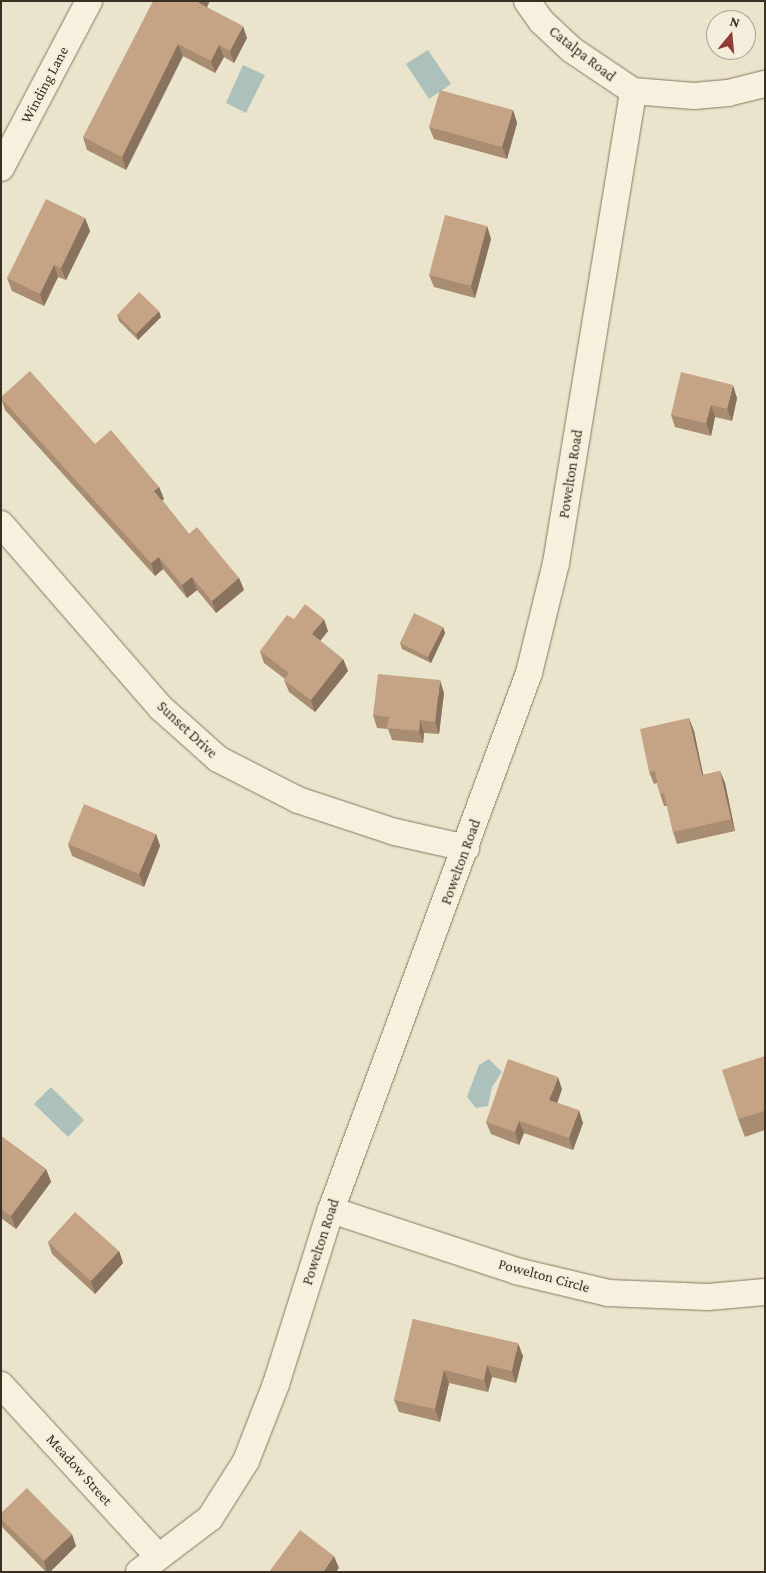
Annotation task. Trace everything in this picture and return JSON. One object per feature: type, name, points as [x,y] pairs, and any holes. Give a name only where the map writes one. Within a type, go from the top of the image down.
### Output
[{"type":"street","name":"Winding Lane","points":[[1,168],[89,1]]},
{"type":"street","name":"Catalpa Road","points":[[527,1],[541,21],[572,50],[633,91],[694,96],[728,93],[765,84]]},
{"type":"street","name":"Powelton Road","points":[[148,1564],[210,1518],[246,1461],[276,1384],[331,1210],[529,673],[556,563],[633,91]]},
{"type":"street","name":"Sunset Drive","points":[[1,524],[161,708],[218,759],[298,800],[396,832],[466,848]]},
{"type":"street","name":"Powelton Circle","points":[[331,1210],[516,1271],[608,1293],[708,1297],[765,1292]]},
{"type":"street","name":"Meadow Street","points":[[1,1385],[148,1564]]},
{"type":"shaded area","points":[[428,50],[451,84],[429,99],[406,64]]},
{"type":"shaded area","points":[[243,65],[265,75],[246,113],[226,103]]},
{"type":"shaded area","points":[[489,1059],[502,1072],[492,1087],[488,1106],[476,1108],[467,1097],[479,1065]]},
{"type":"shaded area","points":[[51,1087],[84,1120],[68,1137],[34,1104]]},
{"type":"building","points":[[153,1],[199,1],[199,3],[243,26],[230,51],[219,45],[211,61],[178,44],[122,157],[83,137]]},
{"type":"building","points":[[440,90],[513,110],[502,147],[429,127]]},
{"type":"building","points":[[46,199],[85,218],[61,268],[54,265],[40,294],[7,278]]},
{"type":"building","points":[[445,215],[487,226],[471,286],[429,275]]},
{"type":"building","points":[[139,292],[159,311],[136,334],[117,315]]},
{"type":"building","points":[[30,371],[95,444],[111,430],[159,487],[154,491],[189,534],[197,527],[239,578],[212,601],[192,577],[182,585],[159,557],[151,563],[1,398]]},
{"type":"building","points":[[681,372],[733,385],[727,409],[711,405],[706,423],[671,415]]},
{"type":"building","points":[[305,604],[324,619],[312,634],[343,659],[311,700],[284,680],[289,673],[260,651],[287,615],[294,619]]},
{"type":"building","points":[[414,613],[443,627],[428,657],[400,643]]},
{"type":"building","points":[[378,674],[440,680],[435,722],[420,720],[419,731],[387,728],[389,717],[373,715]]},
{"type":"building","points":[[689,718],[702,775],[720,771],[731,819],[673,832],[664,793],[660,794],[655,771],[649,772],[640,729]]},
{"type":"building","points":[[84,804],[156,834],[139,874],[68,844]]},
{"type":"building","points":[[765,1056],[765,1111],[738,1119],[722,1070]]},
{"type":"building","points":[[508,1059],[558,1077],[549,1100],[579,1110],[569,1138],[519,1121],[515,1132],[486,1122]]},
{"type":"building","points":[[1,1136],[46,1169],[11,1216],[1,1209]]},
{"type":"building","points":[[75,1212],[119,1251],[91,1281],[48,1242]]},
{"type":"building","points":[[413,1319],[518,1343],[512,1371],[487,1365],[484,1380],[444,1370],[435,1409],[394,1400]]},
{"type":"building","points":[[27,1488],[72,1534],[44,1561],[1,1519],[1,1513]]},
{"type":"building","points":[[300,1530],[334,1556],[323,1572],[269,1572]]}]
